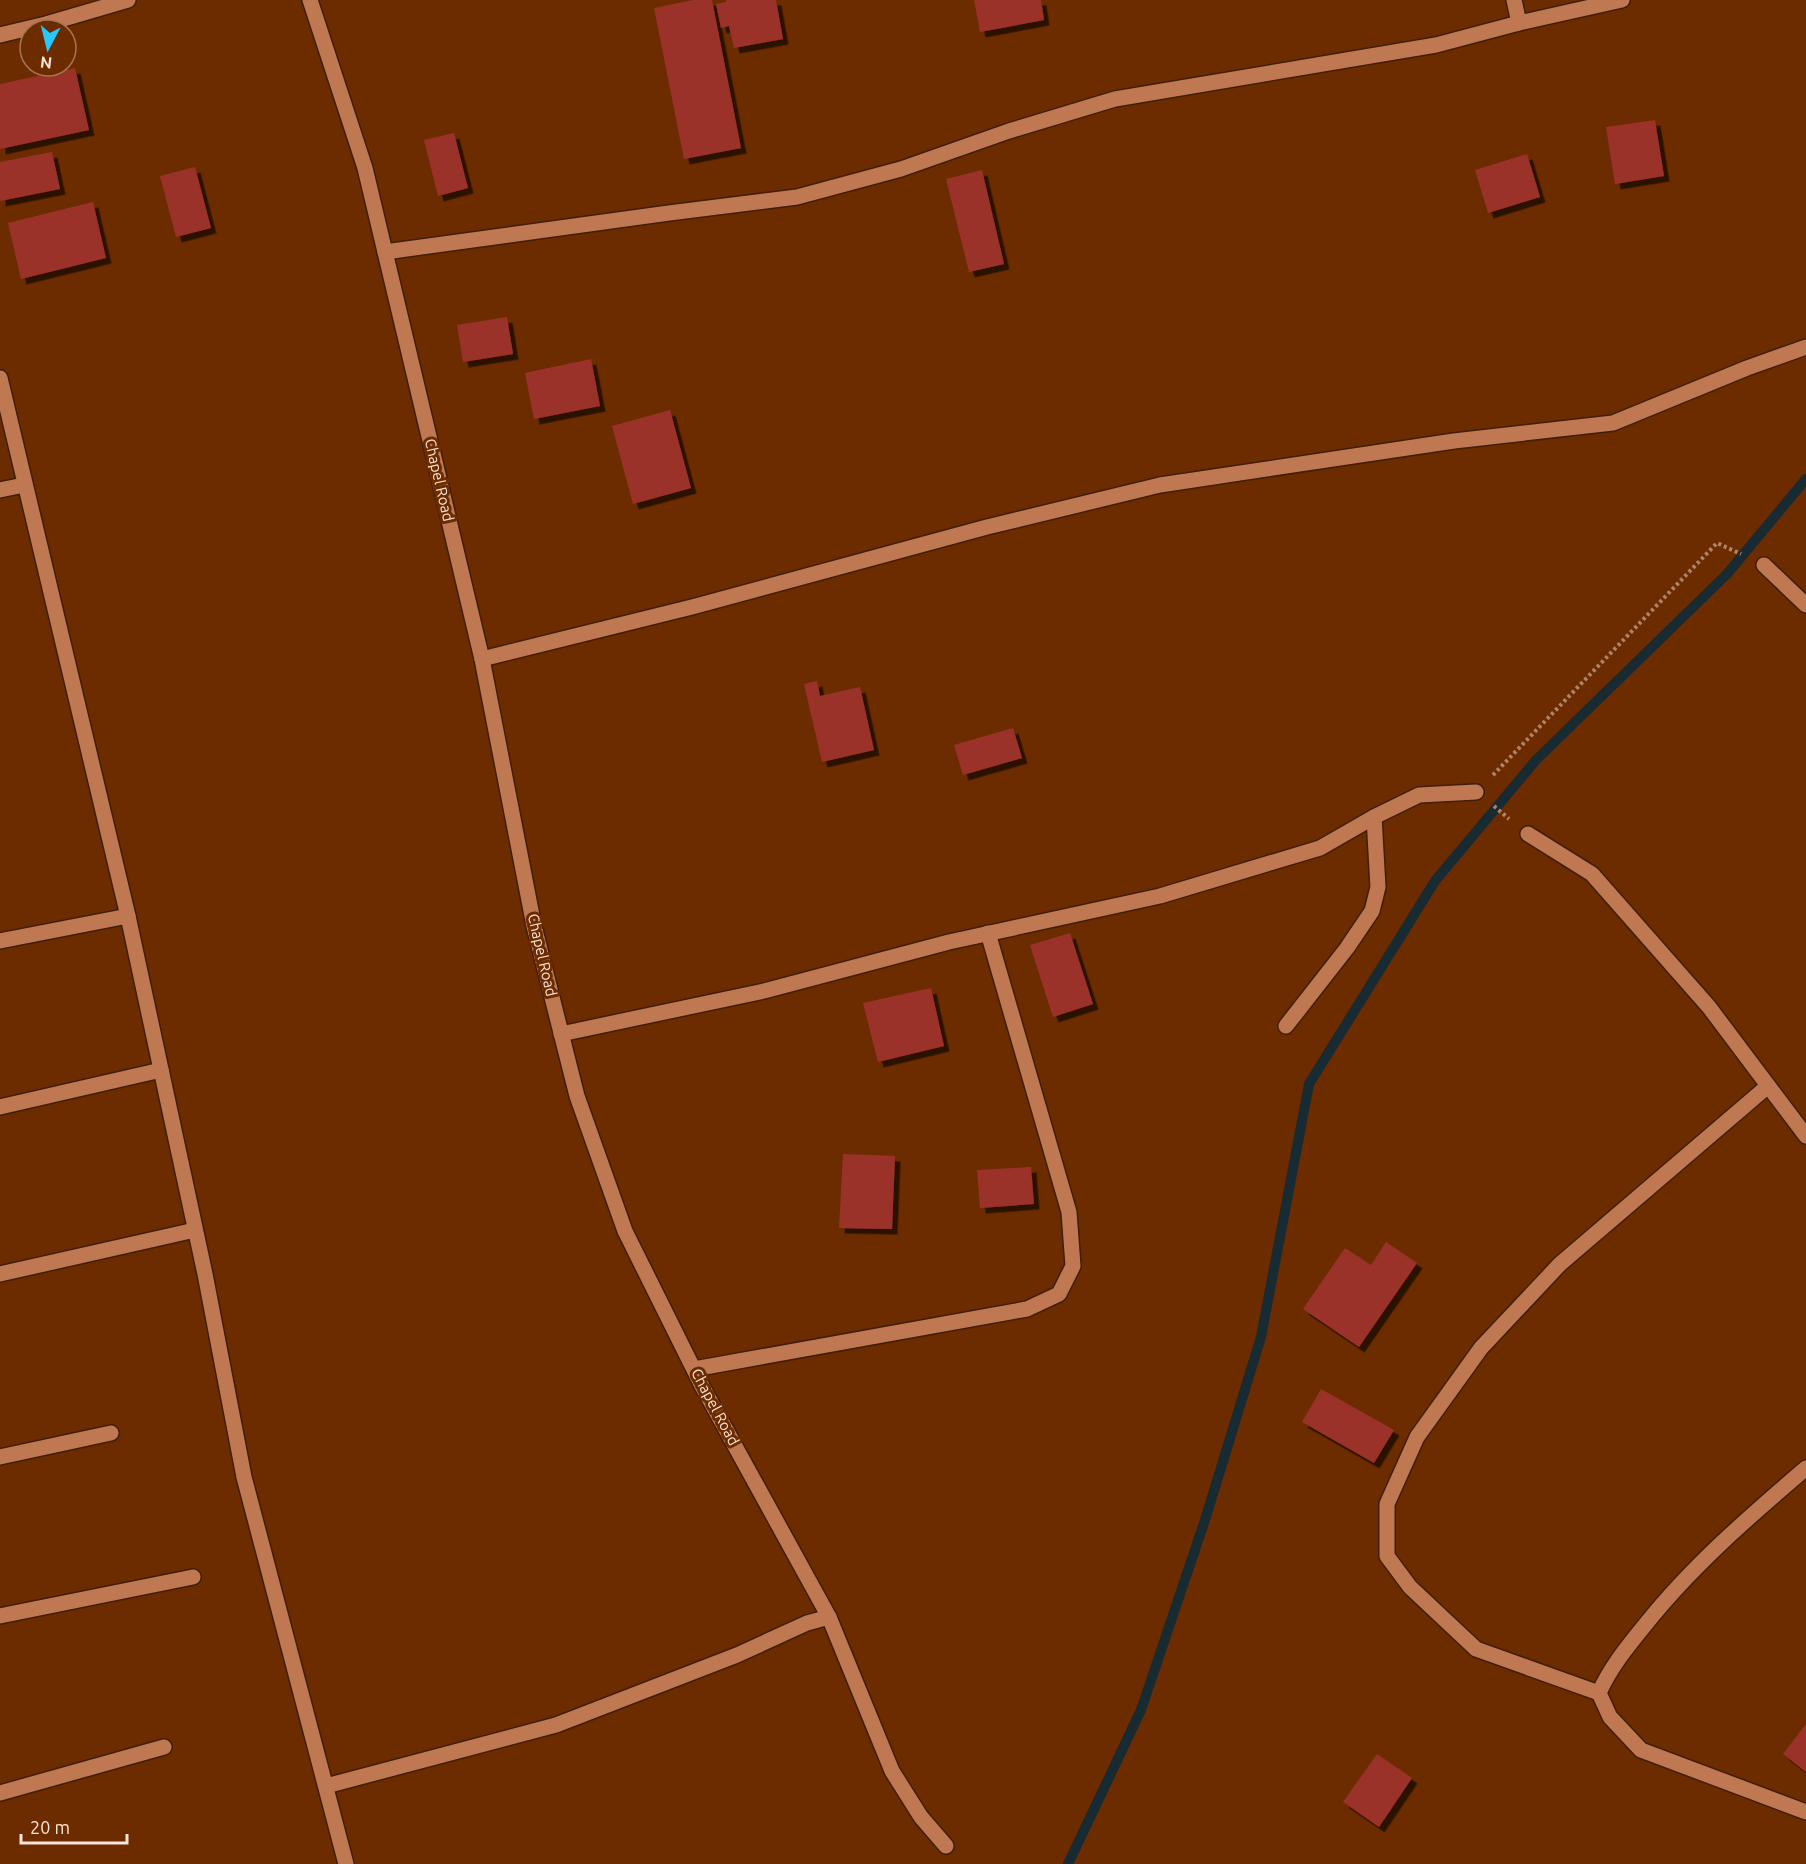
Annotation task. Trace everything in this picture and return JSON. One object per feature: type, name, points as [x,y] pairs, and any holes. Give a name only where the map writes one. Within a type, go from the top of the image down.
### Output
[{"type":"street","points":[[0,28],[0,35],[128,0]]},
{"type":"street","name":"Chapel Road","points":[[310,0],[365,168],[482,659],[534,926],[577,1096],[625,1232],[694,1369],[829,1617],[891,1771],[921,1817],[946,1846]]},
{"type":"street","points":[[1514,0],[1519,23]]},
{"type":"street","points":[[385,252],[797,197],[901,169],[1009,131],[1114,99],[1436,45],[1519,23],[1622,0]]},
{"type":"street","points":[[482,659],[692,607],[987,527],[1160,484],[1454,441],[1613,423],[1746,368],[1806,347]]},
{"type":"street","points":[[0,378],[128,916],[195,1230],[244,1477],[346,1864]]},
{"type":"street","points":[[0,490],[24,485]]},
{"type":"street","points":[[1764,565],[1806,605]]},
{"type":"street","points":[[561,1034],[764,991],[988,933],[1172,893],[1320,848],[1374,817],[1419,795],[1476,792]]},
{"type":"street","points":[[1286,1026],[1347,948],[1372,911],[1378,887],[1374,817]]},
{"type":"street","points":[[1528,834],[1592,874],[1709,1008],[1806,1136]]},
{"type":"street","points":[[0,941],[128,916]]},
{"type":"street","points":[[694,1369],[1027,1309],[1059,1294],[1073,1266],[1069,1212],[988,933]]},
{"type":"street","points":[[0,1107],[161,1070]]},
{"type":"street","points":[[1768,1086],[1560,1264],[1481,1348],[1417,1437],[1387,1504],[1387,1556],[1410,1587],[1476,1649],[1599,1693],[1610,1717],[1641,1750],[1806,1812]]},
{"type":"street","points":[[0,1274],[195,1230]]},
{"type":"street","points":[[0,1457],[111,1433]]},
{"type":"street","points":[[1599,1693],[1608,1673],[1672,1591],[1733,1530],[1806,1468]]},
{"type":"street","points":[[0,1617],[193,1577]]},
{"type":"street","points":[[326,1786],[556,1725],[737,1655],[807,1623],[829,1617]]},
{"type":"street","points":[[0,1793],[164,1747]]},
{"type":"path","points":[[1528,834],[1476,792],[1717,543]]},
{"type":"building","points":[[693,0],[712,0],[741,148],[684,159],[654,8]]},
{"type":"building","points":[[726,0],[776,0],[783,39],[734,48],[729,26],[721,28],[716,4],[726,2]]},
{"type":"building","points":[[974,0],[1041,0],[1044,20],[980,32]]},
{"type":"building","points":[[28,78],[77,78],[89,130],[0,149],[0,84]]},
{"type":"building","points":[[1655,120],[1664,176],[1615,184],[1606,127]]},
{"type":"building","points":[[454,133],[468,188],[438,196],[424,140]]},
{"type":"building","points":[[52,152],[60,189],[0,201],[0,162]]},
{"type":"building","points":[[1527,154],[1540,197],[1488,213],[1475,170]]},
{"type":"building","points":[[195,167],[211,228],[176,237],[160,176]]},
{"type":"building","points":[[982,170],[1004,264],[969,272],[946,179]]},
{"type":"building","points":[[93,202],[106,258],[21,279],[8,223]]},
{"type":"building","points":[[507,317],[513,354],[463,362],[457,325]]},
{"type":"building","points":[[591,359],[600,406],[534,419],[525,373]]},
{"type":"building","points":[[670,410],[691,488],[633,504],[612,426]]},
{"type":"building","points":[[817,681],[820,696],[860,687],[874,750],[822,762],[804,684]]},
{"type":"building","points":[[1013,728],[1022,758],[963,775],[954,745]]},
{"type":"building","points":[[1070,933],[1093,1004],[1053,1017],[1030,945]]},
{"type":"building","points":[[931,988],[944,1046],[878,1062],[863,1003]]},
{"type":"building","points":[[843,1154],[895,1156],[892,1229],[839,1228]]},
{"type":"building","points":[[1031,1167],[1034,1204],[980,1208],[977,1170]]},
{"type":"building","points":[[1386,1242],[1417,1263],[1359,1347],[1303,1309],[1345,1248],[1371,1265]]},
{"type":"building","points":[[1321,1389],[1394,1430],[1374,1463],[1302,1422]]},
{"type":"building","points":[[1806,1724],[1806,1772],[1783,1754]]},
{"type":"building","points":[[1377,1754],[1412,1778],[1379,1827],[1343,1802]]},
{"type":"waterway","points":[[1068,1864],[1141,1710],[1205,1520],[1261,1337],[1309,1084],[1435,881],[1536,760],[1727,574],[1806,479]]}]
